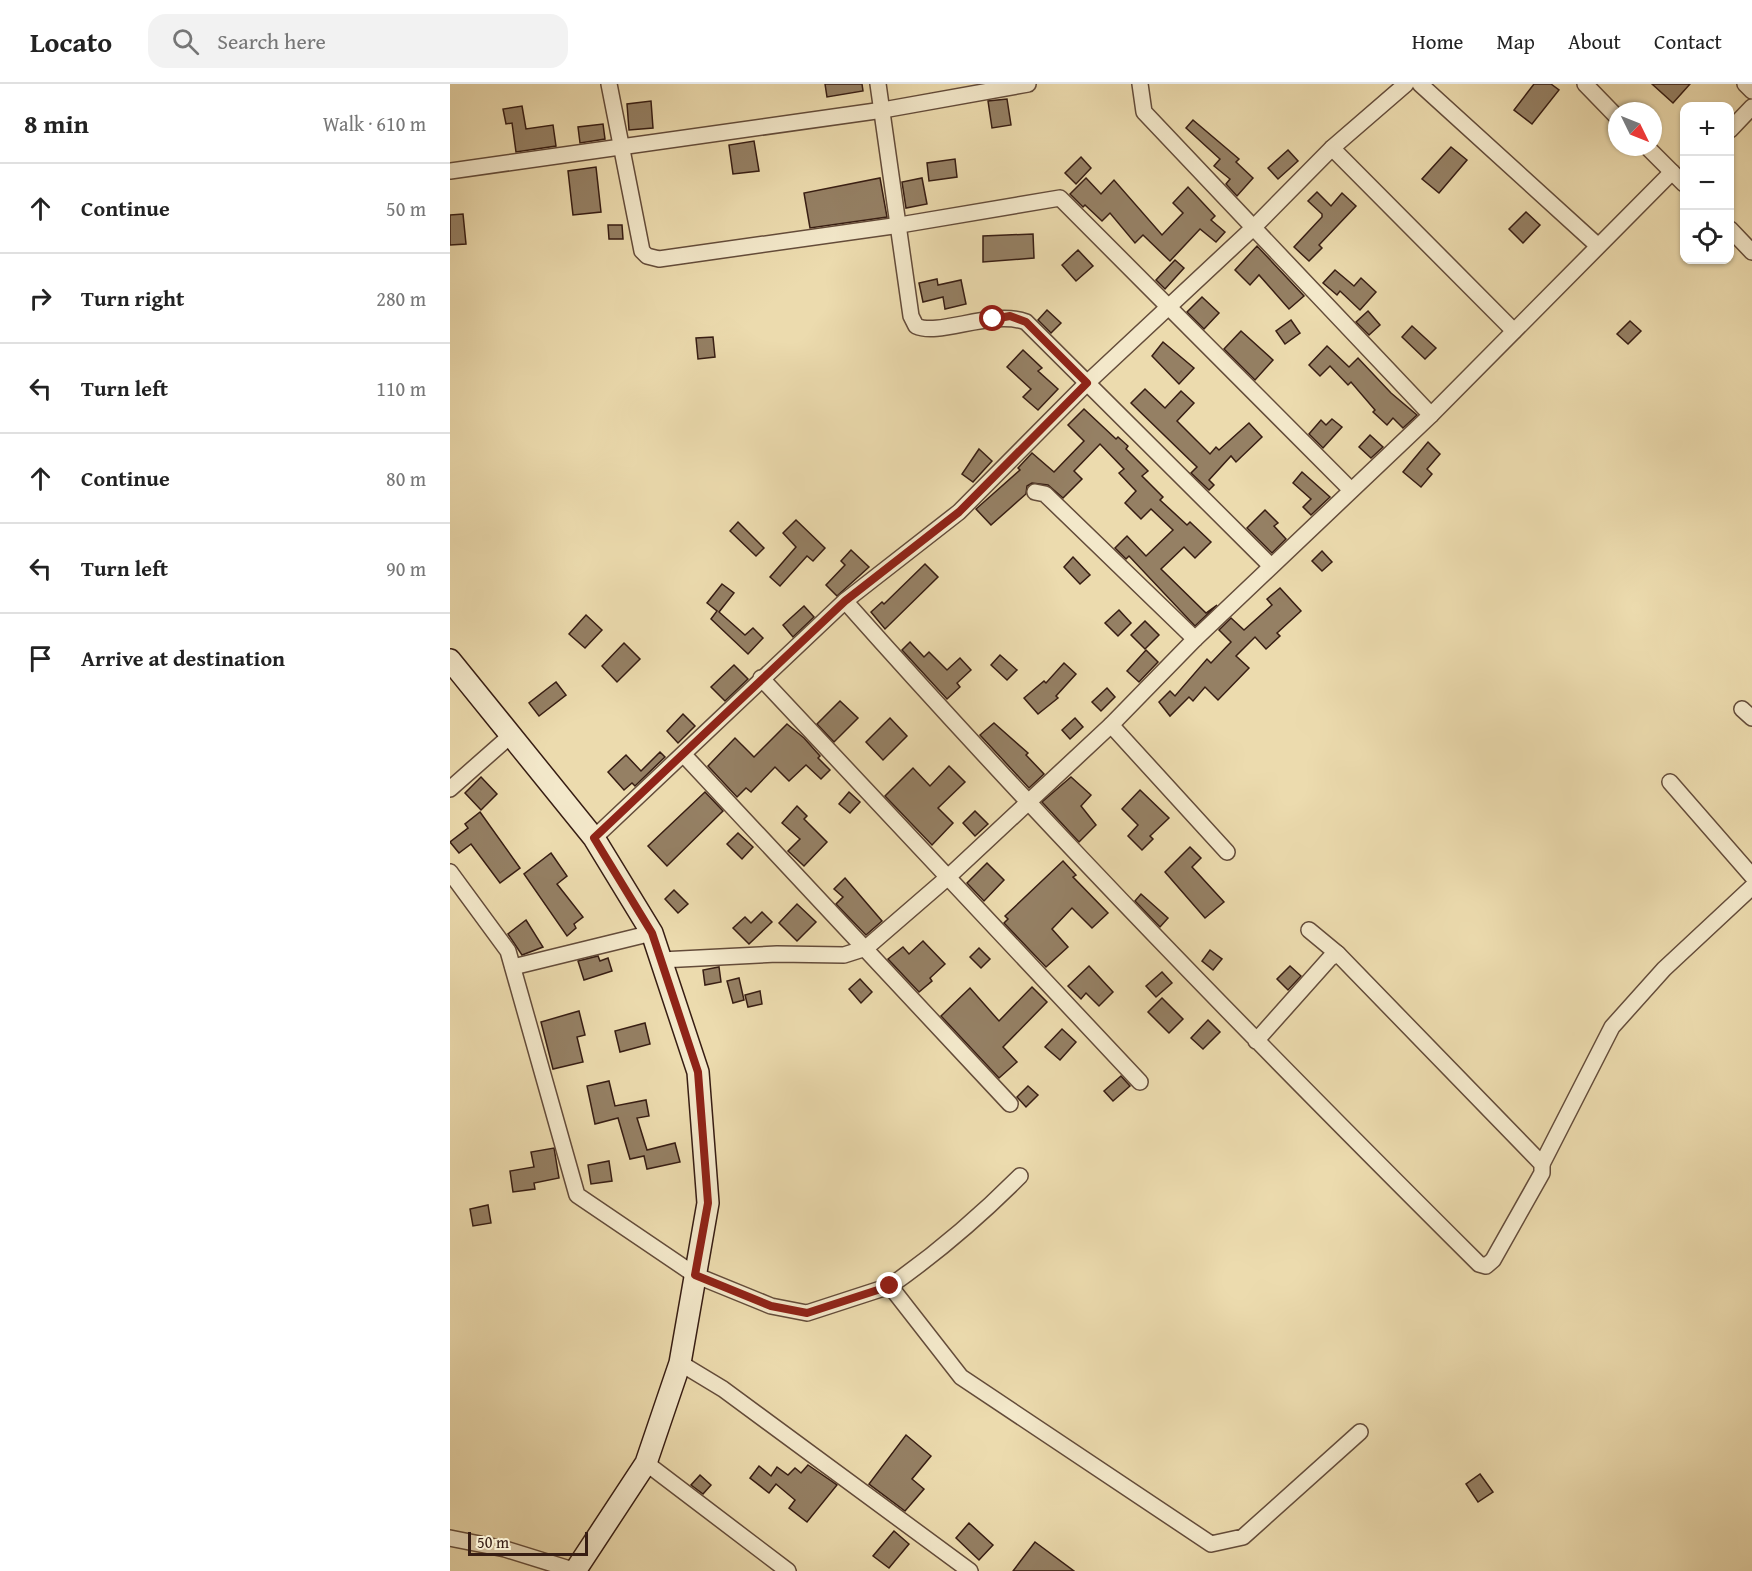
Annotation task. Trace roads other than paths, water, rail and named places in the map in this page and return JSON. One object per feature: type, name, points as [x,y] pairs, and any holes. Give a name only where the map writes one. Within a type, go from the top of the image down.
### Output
[{"type":"main road","points":[[450,660],[594,838],[652,933],[698,1072],[708,1203],[680,1363],[646,1462],[575,1571]]},
{"type":"street","points":[[609,84],[642,251],[647,256],[659,259],[900,225],[1060,198],[1350,490]]},
{"type":"street","points":[[878,84],[900,225],[911,316],[916,326],[931,328],[1010,316],[1026,322],[1271,566]]},
{"type":"street","points":[[450,171],[883,110],[1028,84]]},
{"type":"street","points":[[1140,84],[1144,112],[1431,415]]},
{"type":"street","points":[[594,838],[845,601],[959,512],[1168,305],[1252,228],[1332,148],[1406,84]]},
{"type":"street","points":[[1420,84],[1597,245]]},
{"type":"street","points":[[1585,84],[1608,108]]},
{"type":"street","points":[[1746,84],[1752,91]]},
{"type":"street","points":[[1734,126],[1752,107]]},
{"type":"street","points":[[1332,148],[1514,331]]},
{"type":"street","points":[[661,960],[777,954],[844,956],[866,948],[947,878],[1111,725],[1195,639],[1431,415],[1597,245],[1680,178],[1657,156]]},
{"type":"street","points":[[1734,233],[1752,252]]},
{"type":"street","points":[[1035,492],[1045,494],[1195,639]]},
{"type":"street","points":[[845,601],[1028,804],[1256,1041],[1479,1264],[1486,1266],[1493,1260],[1542,1173],[1542,1164],[1612,1027],[1664,969],[1752,887]]},
{"type":"street","points":[[761,678],[1140,1082]]},
{"type":"street","points":[[1111,725],[1227,852]]},
{"type":"street","points":[[450,789],[510,736]]},
{"type":"street","points":[[684,755],[866,948],[931,1023],[1010,1104]]},
{"type":"street","points":[[1670,782],[1752,876]]},
{"type":"street","points":[[450,872],[508,951],[576,1194],[695,1275],[771,1306],[807,1313],[890,1286],[926,1261],[981,1215],[1020,1176]]},
{"type":"street","points":[[1309,930],[1338,954],[1542,1164]]},
{"type":"street","points":[[513,967],[652,933]]},
{"type":"street","points":[[1256,1041],[1330,958],[1338,954]]},
{"type":"street","points":[[890,1286],[961,1377],[1212,1544],[1243,1537],[1360,1432]]},
{"type":"street","points":[[680,1363],[732,1395],[970,1571]]},
{"type":"street","points":[[646,1462],[788,1571]]},
{"type":"street","points":[[450,1538],[505,1549],[575,1571]]}]
